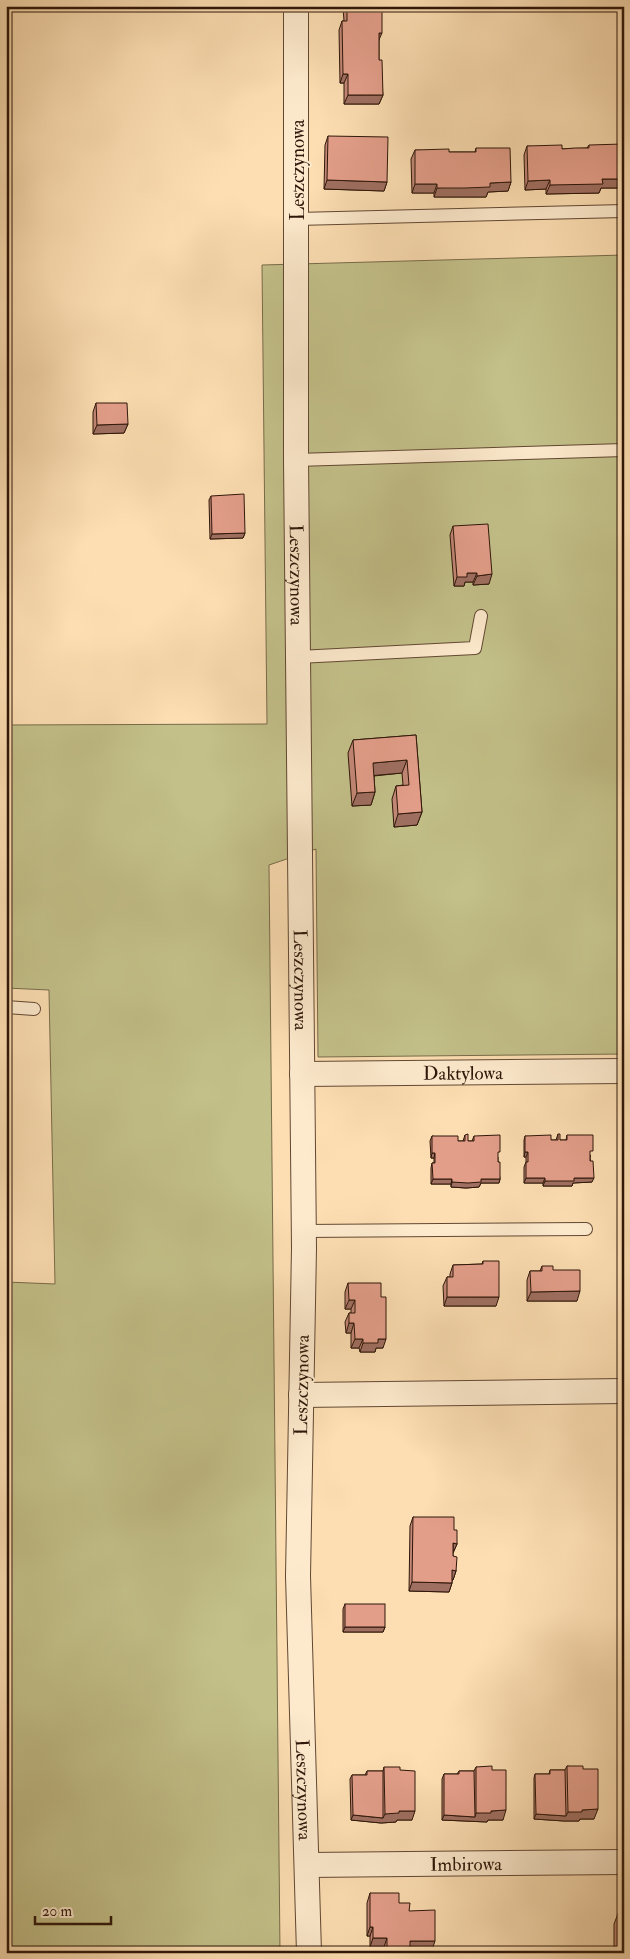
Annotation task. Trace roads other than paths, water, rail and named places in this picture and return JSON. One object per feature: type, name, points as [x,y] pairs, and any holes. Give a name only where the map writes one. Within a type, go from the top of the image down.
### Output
[{"type":"street","name":"Leszczynowa","points":[[296,6],[296,460],[303,1231],[298,1576],[310,1953]]},
{"type":"street","name":"Daktylowa","points":[[302,1074],[624,1071]]},
{"type":"street","points":[[302,1395],[624,1391]]},
{"type":"street","name":"Imbirowa","points":[[307,1865],[624,1862]]},
{"type":"lane","points":[[297,218],[624,211]]},
{"type":"lane","points":[[296,460],[624,450]]},
{"type":"lane","points":[[298,657],[474,648],[481,616]]},
{"type":"lane","points":[[6,1008],[34,1009]]},
{"type":"lane","points":[[303,1231],[586,1229]]}]
